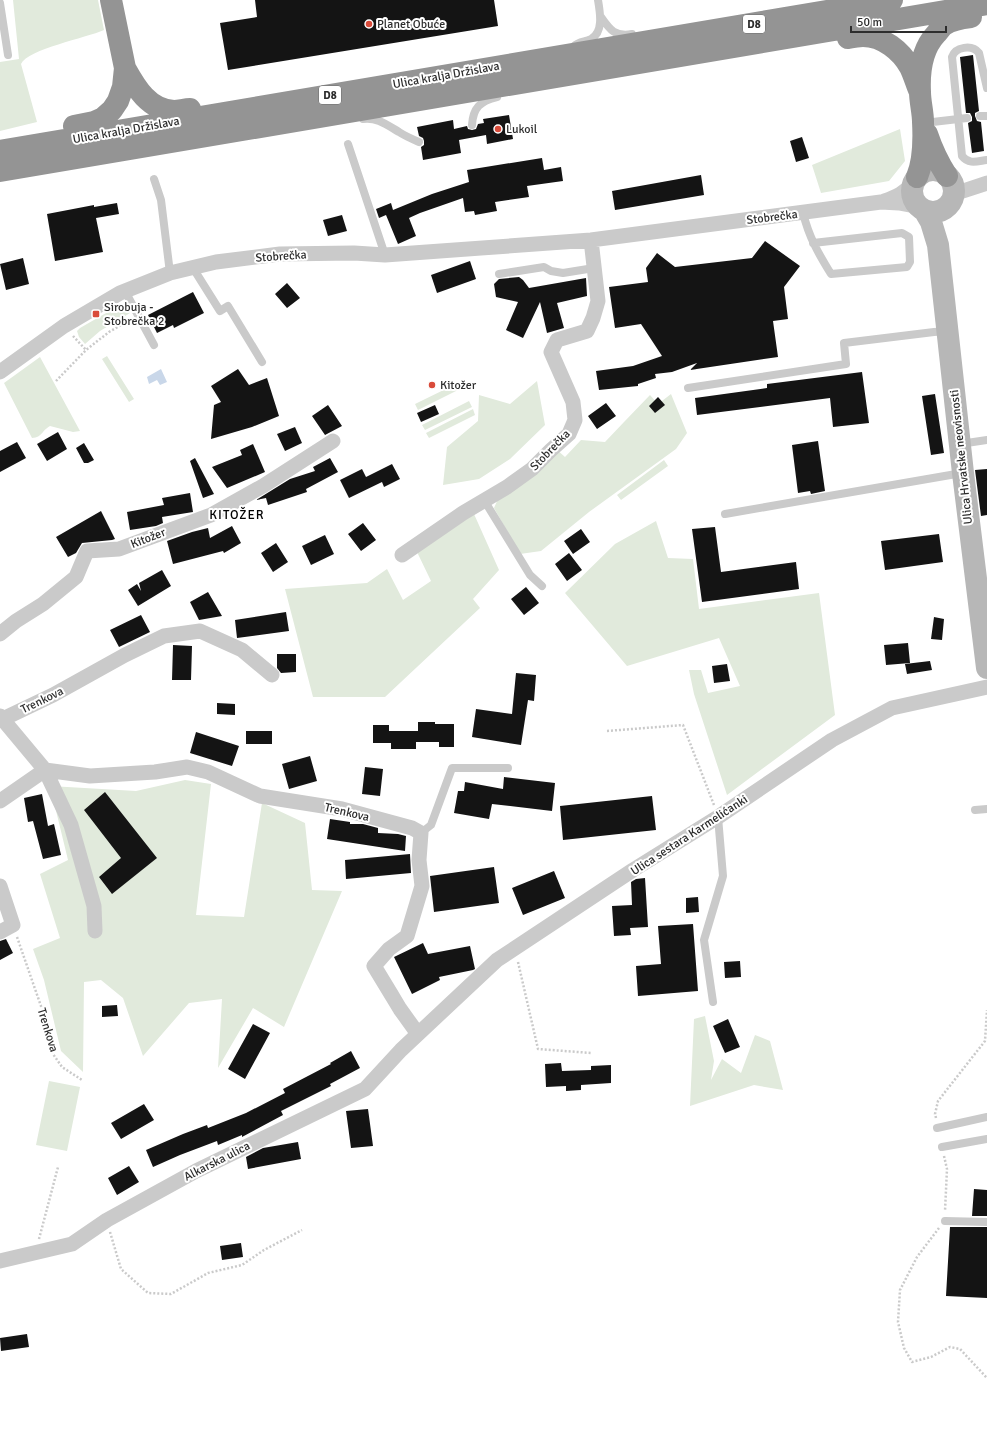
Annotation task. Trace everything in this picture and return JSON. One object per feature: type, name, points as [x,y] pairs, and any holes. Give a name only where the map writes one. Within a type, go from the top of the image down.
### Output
[{"type":"highway","points":[[6,150],[36,134],[94,122],[103,118],[112,110],[118,101],[123,87],[125,68],[111,0]]},
{"type":"highway","name":"Ulica kralja Držislava","points":[[6,150],[564,55],[664,35],[892,0]]},
{"type":"highway","name":"D8","points":[[790,37],[987,4]]},
{"type":"highway","points":[[949,189],[934,154],[924,123],[920,92],[924,53],[932,39],[944,25],[962,18],[984,14],[987,12]]},
{"type":"highway","points":[[790,37],[805,45],[863,36],[881,39],[893,47],[903,57],[910,67],[920,92]]},
{"type":"highway","name":"Ulica kralja Držislava","points":[[0,171],[189,138],[326,120],[516,90],[605,68],[790,37]]},
{"type":"highway","points":[[125,68],[138,90],[148,101],[159,108],[174,111],[204,108],[218,114]]},
{"type":"highway","points":[[915,180],[921,168],[924,123]]},
{"type":"street","points":[[928,170],[941,172],[949,189],[944,209],[937,211],[931,212],[922,209],[915,202],[912,196],[912,189],[915,180],[928,170]]},
{"type":"street","name":"Stobrečka","points":[[881,202],[908,189],[915,180]]},
{"type":"street","points":[[949,189],[960,192],[987,182]]},
{"type":"street","name":"Ulica Hrvatske neovisnosti","points":[[938,245],[941,222],[949,189]]},
{"type":"street","name":"Stobrečka","points":[[0,372],[64,326],[125,292],[170,273],[216,262],[280,254],[354,253],[385,255],[591,240],[881,202],[899,203],[922,209]]},
{"type":"street","name":"Ulica Hrvatske neovisnosti","points":[[922,209],[931,222],[938,245],[963,473],[987,668]]},
{"type":"street","name":"Stobrečka","points":[[402,555],[463,513],[507,487],[532,469],[569,434],[575,420],[573,402],[551,352],[557,340],[586,331],[590,325],[598,301],[591,240]]},
{"type":"street","name":"Kitožer","points":[[0,634],[16,621],[43,604],[76,577],[87,552],[119,549],[211,515],[263,486],[333,441]]},
{"type":"street","name":"Trenkova","points":[[272,675],[242,650],[200,632],[164,636],[125,655],[53,695],[1,717],[45,770],[90,776],[155,772],[187,767],[208,772],[260,796],[342,809],[412,828],[421,833]]},
{"type":"street","name":"Ulica sestara Karmelićanki","points":[[418,1034],[497,960],[632,870],[718,817],[832,740],[892,708],[987,687]]},
{"type":"street","points":[[0,801],[45,770],[71,825],[94,906],[95,931]]},
{"type":"street","points":[[418,1034],[400,1010],[392,994],[374,966],[389,949],[406,936],[422,886],[419,860],[421,833]]},
{"type":"street","points":[[0,886],[7,928]]},
{"type":"street","name":"Alkarska ulica","points":[[0,1261],[72,1244],[107,1220],[196,1171],[365,1088],[418,1034]]},
{"type":"lane","points":[[564,55],[577,43],[592,38],[598,31],[601,17],[598,0]]},
{"type":"lane","points":[[0,3],[2,24],[8,55]]},
{"type":"lane","points":[[601,17],[612,32],[622,35],[642,32]]},
{"type":"lane","points":[[987,88],[979,53],[976,49],[958,49],[953,53],[952,57],[962,156],[965,160],[970,162],[987,160]]},
{"type":"lane","points":[[472,125],[473,114],[479,105],[488,99],[516,90]]},
{"type":"lane","points":[[354,120],[369,118],[384,122],[400,133],[419,142]]},
{"type":"lane","points":[[924,123],[967,118]]},
{"type":"lane","points":[[348,144],[385,255]]},
{"type":"lane","points":[[154,179],[161,200],[170,273]]},
{"type":"lane","points":[[803,212],[807,229],[813,243],[831,274],[907,268],[910,262],[909,238],[902,234],[813,243]]},
{"type":"lane","points":[[500,274],[544,267],[551,271],[563,274],[594,268]]},
{"type":"lane","points":[[193,268],[220,311],[228,306],[262,362]]},
{"type":"lane","points":[[125,292],[154,345]]},
{"type":"lane","points":[[688,388],[846,364],[844,343],[948,331]]},
{"type":"lane","points":[[960,444],[987,440]]},
{"type":"lane","points":[[725,514],[963,473]]},
{"type":"lane","points":[[484,500],[530,575],[542,586]]},
{"type":"lane","points":[[421,833],[431,825],[452,768],[508,768]]},
{"type":"lane","points":[[974,810],[987,809]]},
{"type":"lane","points":[[713,1002],[704,940],[723,876],[718,817]]},
{"type":"lane","points":[[938,1128],[987,1117]]},
{"type":"lane","points":[[942,1147],[987,1139]]},
{"type":"lane","points":[[945,1221],[987,1222]]},
{"type":"path","points":[[56,381],[86,350],[109,332],[138,316]]},
{"type":"path","points":[[64,326],[86,350]]},
{"type":"path","points":[[607,731],[683,725],[718,817]]},
{"type":"path","name":"Trenkova","points":[[7,928],[51,1035],[53,1054],[62,1067],[82,1080]]},
{"type":"path","points":[[514,948],[538,1049],[591,1053]]},
{"type":"path","points":[[938,1128],[935,1114],[938,1101],[985,1041],[987,1010]]},
{"type":"path","points":[[942,1147],[947,1169],[945,1221],[917,1256],[900,1290],[898,1322],[904,1348],[912,1362],[932,1356],[950,1347],[960,1349],[987,1378]]},
{"type":"path","points":[[35,1252],[58,1167]]},
{"type":"path","points":[[107,1220],[121,1269],[148,1294],[171,1294],[208,1273],[242,1265],[264,1250],[302,1230]]},
{"type":"shaded area","points":[[13,0],[98,0],[104,30],[58,44],[34,53],[26,59],[21,64],[37,122],[0,131],[0,62],[19,59]]},
{"type":"shaded area","points":[[900,129],[905,161],[889,181],[821,193],[812,165]]},
{"type":"shaded area","points":[[120,305],[125,307],[130,313],[100,331],[85,344],[79,337],[77,331]]},
{"type":"shaded area","points":[[107,356],[134,399],[129,402],[102,359]]},
{"type":"shaded area","points":[[40,357],[80,431],[73,432],[50,426],[40,435],[32,438],[4,383]]},
{"type":"shaded area","points":[[462,381],[464,387],[418,410],[415,404]]},
{"type":"shaded area","points":[[537,381],[545,425],[510,459],[479,479],[443,485],[447,447],[478,421],[479,395],[510,404]]},
{"type":"shaded area","points":[[671,394],[687,433],[676,449],[589,512],[541,551],[520,554],[494,508],[498,499],[556,449],[565,457],[581,440],[605,442],[650,395],[658,404]]},
{"type":"shaded area","points":[[469,401],[472,407],[425,430],[422,425]]},
{"type":"shaded area","points":[[473,409],[475,415],[429,438],[426,433]]},
{"type":"shaded area","points":[[664,460],[668,466],[621,500],[617,495]]},
{"type":"shaded area","points":[[474,514],[499,570],[473,599],[480,608],[385,697],[313,697],[285,589],[367,583],[387,569],[403,600],[431,581],[417,552]]},
{"type":"shaded area","points":[[656,521],[668,558],[693,559],[699,609],[819,593],[835,715],[727,795],[694,694],[689,670],[701,670],[708,693],[740,686],[719,638],[627,666],[565,593],[615,544]]},
{"type":"shaded area","points":[[185,780],[211,784],[196,915],[244,917],[262,803],[305,823],[312,890],[342,891],[284,1027],[253,1008],[218,1068],[222,999],[189,1003],[143,1056],[123,998],[101,980],[84,982],[83,1072],[61,1051],[44,980],[33,949],[60,938],[40,874],[68,860],[50,786],[136,791]]},
{"type":"shaded area","points":[[705,1016],[714,1061],[711,1080],[722,1059],[741,1073],[755,1035],[770,1041],[783,1090],[754,1085],[690,1106],[694,1019]]},
{"type":"shaded area","points":[[49,1081],[80,1087],[67,1151],[36,1145]]},
{"type":"water","points":[[161,369],[167,382],[160,385],[157,380],[149,384],[147,377]]},
{"type":"building","points":[[255,0],[494,0],[498,26],[228,70],[220,23],[257,17]]},
{"type":"building","points":[[973,55],[979,111],[975,113],[975,116],[977,121],[981,122],[984,151],[972,153],[968,123],[972,121],[972,117],[970,113],[966,113],[960,57]]},
{"type":"building","points":[[509,115],[513,139],[487,144],[486,135],[459,140],[461,153],[423,160],[421,147],[424,145],[424,141],[423,138],[419,136],[417,127],[453,120],[454,129],[467,126],[468,129],[472,130],[476,129],[478,124],[484,123],[483,119]]},
{"type":"building","points":[[802,137],[809,158],[796,162],[790,141]]},
{"type":"building","points":[[542,158],[544,170],[561,167],[563,181],[527,186],[529,197],[495,202],[497,211],[475,215],[474,211],[465,212],[463,198],[409,218],[416,236],[398,244],[386,215],[379,218],[376,209],[391,203],[393,210],[432,194],[469,182],[467,170]]},
{"type":"building","points":[[701,175],[704,195],[615,210],[612,191]]},
{"type":"building","points":[[117,203],[119,214],[96,218],[103,252],[55,261],[47,214],[94,205],[94,207]]},
{"type":"building","points":[[342,215],[347,231],[328,236],[323,220]]},
{"type":"building","points":[[765,241],[800,266],[784,287],[788,319],[773,321],[778,357],[690,370],[697,363],[672,372],[655,374],[656,378],[638,384],[638,386],[599,390],[596,371],[633,366],[662,356],[641,324],[615,328],[609,287],[648,282],[646,268],[657,253],[675,267],[752,258]]},
{"type":"building","points":[[23,258],[29,284],[6,290],[0,264]]},
{"type":"building","points":[[470,261],[476,279],[437,293],[431,275]]},
{"type":"building","points":[[519,277],[529,288],[586,278],[587,296],[557,303],[564,328],[547,333],[540,302],[523,338],[506,330],[518,302],[496,297],[494,284],[499,279]]},
{"type":"building","points":[[287,283],[300,298],[287,308],[275,294]]},
{"type":"building","points":[[193,292],[204,313],[174,328],[173,325],[157,333],[148,315]]},
{"type":"building","points":[[238,369],[249,385],[267,378],[279,416],[252,427],[211,439],[214,405],[221,402],[211,386]]},
{"type":"building","points":[[862,372],[869,423],[833,427],[830,398],[697,415],[695,398],[767,388],[767,384]]},
{"type":"building","points":[[935,394],[944,453],[931,455],[922,396]]},
{"type":"building","points":[[658,397],[665,405],[655,413],[649,406]]},
{"type":"building","points":[[606,403],[616,416],[597,429],[588,416]]},
{"type":"building","points":[[328,405],[342,426],[325,435],[312,416]]},
{"type":"building","points":[[435,405],[439,414],[421,422],[417,413]]},
{"type":"building","points":[[295,427],[302,443],[285,451],[277,434]]},
{"type":"building","points":[[58,432],[67,449],[47,461],[37,444]]},
{"type":"building","points":[[818,441],[825,491],[811,494],[810,491],[798,493],[792,445]]},
{"type":"building","points":[[17,442],[26,458],[0,472],[0,451]]},
{"type":"building","points":[[84,443],[94,460],[88,463],[84,463],[76,448]]},
{"type":"building","points":[[253,444],[265,472],[227,488],[212,467],[242,455],[240,450]]},
{"type":"building","points":[[195,458],[214,494],[203,498],[190,461]]},
{"type":"building","points":[[330,458],[338,472],[306,489],[307,492],[268,505],[266,498],[256,500],[290,479],[315,471],[313,467]]},
{"type":"building","points":[[392,464],[400,479],[384,487],[382,482],[349,498],[340,480],[362,469],[366,477]]},
{"type":"building","points":[[987,469],[987,515],[981,516],[975,470]]},
{"type":"building","points":[[190,493],[193,512],[162,517],[163,523],[156,526],[130,530],[127,512],[164,505],[162,498]]},
{"type":"building","points":[[101,511],[115,539],[82,543],[76,553],[68,557],[56,537]]},
{"type":"building","points":[[363,523],[376,540],[361,551],[348,534]]},
{"type":"building","points":[[232,526],[241,543],[224,553],[223,551],[173,564],[167,541],[208,528],[210,538]]},
{"type":"building","points":[[715,527],[721,572],[796,562],[799,589],[702,602],[692,529]]},
{"type":"building","points":[[581,529],[590,542],[573,554],[564,541]]},
{"type":"building","points":[[939,534],[943,562],[885,570],[881,541]]},
{"type":"building","points":[[325,535],[334,554],[311,565],[302,546]]},
{"type":"building","points":[[276,543],[288,562],[273,572],[261,553]]},
{"type":"building","points":[[569,553],[582,570],[567,581],[555,564]]},
{"type":"building","points":[[162,570],[171,586],[138,606],[128,590],[137,584],[141,591],[139,583]]},
{"type":"building","points":[[526,587],[539,603],[524,615],[511,599]]},
{"type":"building","points":[[208,592],[222,616],[199,620],[190,602]]},
{"type":"building","points":[[286,612],[289,631],[237,638],[235,620]]},
{"type":"building","points":[[141,615],[150,632],[119,647],[110,630]]},
{"type":"building","points":[[934,617],[944,619],[942,640],[931,639]]},
{"type":"building","points":[[908,643],[910,663],[886,665],[884,645]]},
{"type":"building","points":[[173,645],[192,646],[191,680],[172,680]]},
{"type":"building","points":[[277,654],[296,654],[296,672],[281,673],[277,668]]},
{"type":"building","points":[[930,661],[932,670],[907,674],[905,664]]},
{"type":"building","points":[[727,664],[730,681],[714,683],[712,666]]},
{"type":"building","points":[[516,673],[536,675],[534,701],[528,700],[521,745],[472,737],[476,709],[512,714]]},
{"type":"building","points":[[217,703],[235,704],[235,715],[217,714]]},
{"type":"building","points":[[418,722],[454,724],[454,747],[439,747],[439,742],[416,742],[416,749],[391,749],[391,743],[373,743],[373,725],[389,725],[389,731],[418,731]]},
{"type":"building","points":[[246,731],[272,731],[272,744],[246,744]]},
{"type":"building","points":[[196,732],[239,746],[232,766],[190,753]]},
{"type":"building","points":[[310,756],[317,781],[289,789],[282,764]]},
{"type":"building","points":[[365,767],[383,769],[380,796],[362,794]]},
{"type":"building","points":[[504,777],[555,783],[552,811],[492,804],[489,819],[454,813],[458,791],[464,791],[465,782],[503,789]]},
{"type":"building","points":[[105,792],[157,858],[112,894],[99,877],[121,858],[84,810]]},
{"type":"building","points":[[42,794],[48,826],[54,824],[61,855],[43,859],[33,821],[28,822],[24,798]]},
{"type":"building","points":[[652,796],[656,830],[563,840],[560,806]]},
{"type":"building","points":[[330,819],[350,822],[350,824],[363,824],[378,828],[378,833],[406,836],[405,851],[327,839]]},
{"type":"building","points":[[410,854],[411,873],[346,879],[345,860]]},
{"type":"building","points":[[494,867],[499,903],[434,912],[430,876]]},
{"type":"building","points":[[554,871],[565,898],[523,915],[512,888]]},
{"type":"building","points":[[645,878],[648,927],[630,928],[631,935],[614,936],[612,906],[632,905],[631,882],[636,879]]},
{"type":"building","points":[[698,897],[699,912],[686,913],[686,898]]},
{"type":"building","points":[[693,924],[698,991],[638,996],[636,966],[661,964],[658,926]]},
{"type":"building","points":[[6,939],[13,953],[0,960],[0,941]]},
{"type":"building","points":[[423,943],[428,954],[470,946],[475,969],[439,977],[440,980],[412,994],[394,957]]},
{"type":"building","points":[[740,961],[741,977],[725,978],[724,962]]},
{"type":"building","points":[[117,1005],[118,1016],[102,1017],[102,1006]]},
{"type":"building","points":[[728,1019],[740,1047],[725,1053],[713,1026]]},
{"type":"building","points":[[253,1024],[270,1033],[245,1079],[228,1069]]},
{"type":"building","points":[[351,1051],[360,1068],[330,1084],[331,1086],[281,1111],[283,1115],[242,1137],[242,1135],[218,1145],[217,1141],[153,1167],[146,1150],[207,1125],[208,1128],[246,1113],[285,1093],[283,1089],[331,1064],[330,1063]]},
{"type":"building","points":[[561,1063],[562,1071],[591,1070],[591,1066],[611,1065],[611,1083],[581,1085],[581,1090],[566,1091],[566,1086],[546,1087],[545,1064]]},
{"type":"building","points":[[144,1104],[154,1120],[121,1139],[111,1123]]},
{"type":"building","points":[[368,1109],[373,1146],[351,1148],[346,1111]]},
{"type":"building","points":[[298,1142],[301,1159],[248,1169],[246,1157],[263,1148]]},
{"type":"building","points":[[129,1166],[139,1182],[117,1195],[108,1178]]},
{"type":"building","points":[[974,1189],[987,1190],[987,1216],[972,1216]]},
{"type":"building","points":[[950,1227],[987,1227],[987,1298],[946,1296]]},
{"type":"building","points":[[241,1243],[243,1257],[222,1260],[220,1246]]},
{"type":"building","points":[[27,1334],[29,1347],[1,1351],[0,1338]]},
{"type":"place","name":"Planet Obuće","points":[[369,24]]},
{"type":"place","name":"Lukoil","points":[[498,129]]},
{"type":"place","name":"Sirobuja - Stobrečka 2","points":[[96,314]]},
{"type":"place","name":"Kitožer","points":[[432,385]]},
{"type":"district","name":"KITOŽER","points":[[237,514]]}]
